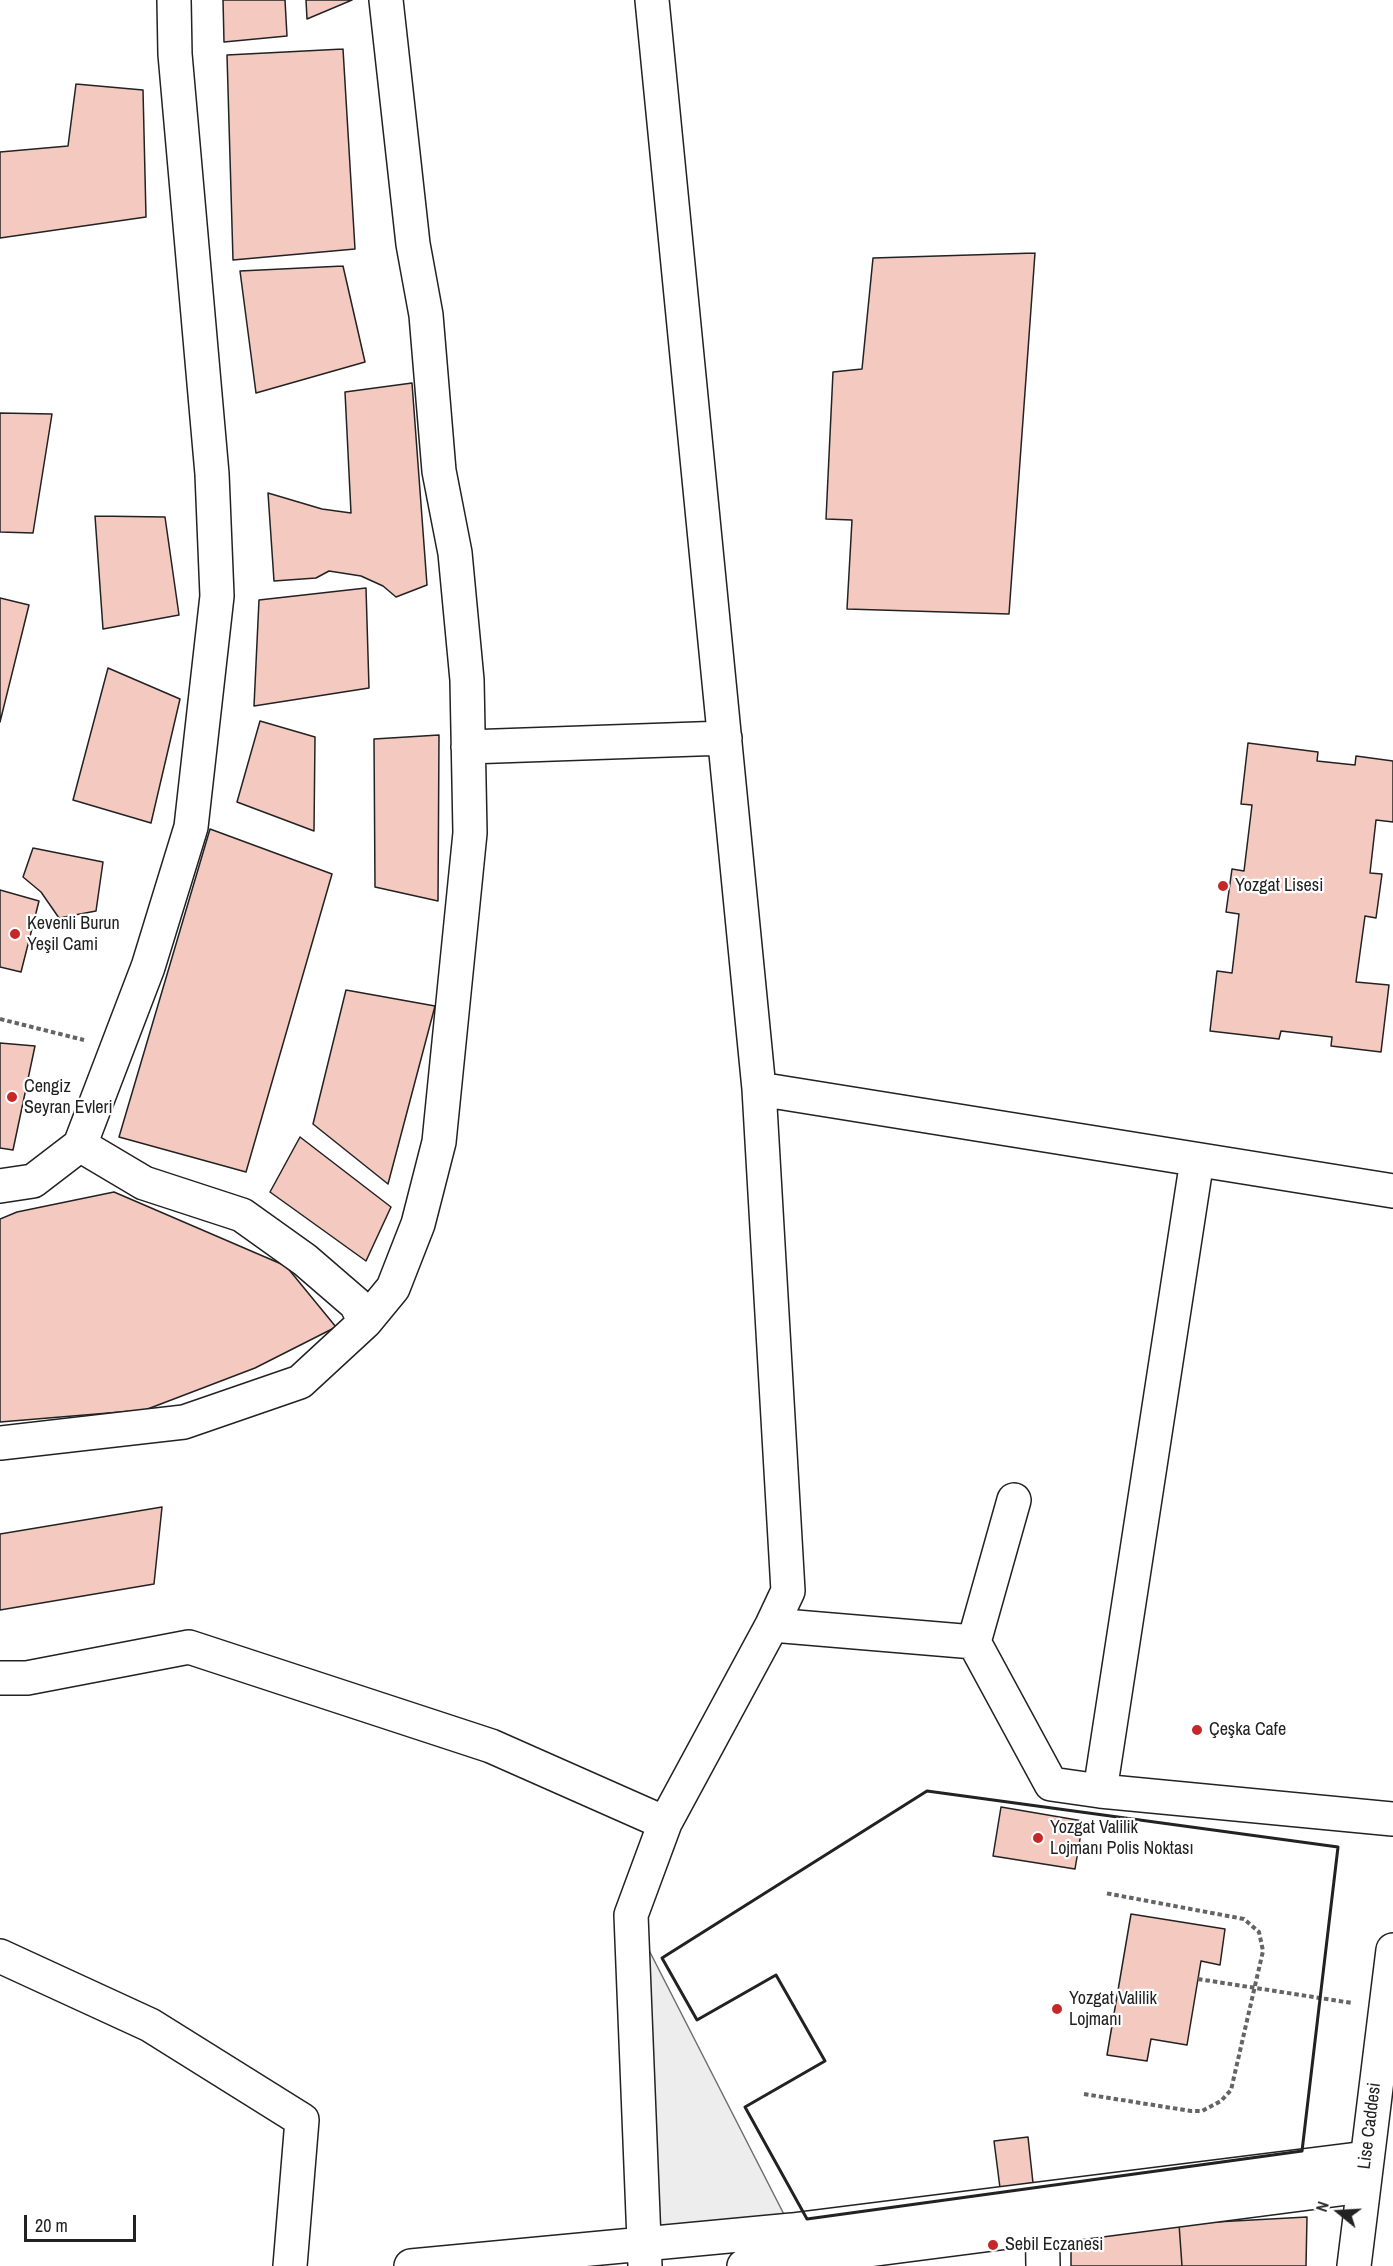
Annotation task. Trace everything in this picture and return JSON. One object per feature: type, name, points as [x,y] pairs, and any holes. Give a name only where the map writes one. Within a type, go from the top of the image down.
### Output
[{"type":"street","points":[[0,1186],[33,1181],[80,1145],[148,967],[191,827],[217,596],[212,474],[175,54],[174,0]]},
{"type":"street","points":[[0,1443],[184,1422],[300,1382],[365,1322],[393,1288],[418,1224],[439,1142],[470,833],[467,680],[456,553],[439,471],[426,315],[412,244],[386,0]]},
{"type":"street","points":[[645,2256],[631,1915],[665,1823],[788,1591],[759,1089],[652,0]]},
{"type":"street","points":[[468,747],[725,738]]},
{"type":"street","points":[[759,1089],[1393,1191]]},
{"type":"street","points":[[80,1145],[144,1183],[242,1215],[305,1260],[356,1304],[365,1322]]},
{"type":"street","points":[[1100,1791],[1197,1160]]},
{"type":"street","points":[[1014,1500],[974,1642],[1051,1784],[1100,1791],[1393,1819]]},
{"type":"street","points":[[772,1625],[974,1642]]},
{"type":"street","points":[[0,1678],[27,1678],[189,1647],[491,1746],[665,1823]]},
{"type":"street","name":"Lise Caddesi","points":[[1354,2266],[1393,1950]]},
{"type":"street","points":[[0,1956],[150,2025],[302,2120],[290,2266]]},
{"type":"street","points":[[411,2266],[645,2256],[792,2230],[1042,2212],[1365,2172]]},
{"type":"street","points":[[744,2266],[1042,2212]]},
{"type":"street","points":[[1042,2212],[1043,2266]]},
{"type":"path","points":[[0,1019],[116,1047]]},
{"type":"path","points":[[1084,2094],[1191,2111],[1202,2111],[1221,2102],[1231,2090],[1262,1941],[1253,1924],[1244,1919],[1105,1893]]},
{"type":"path","points":[[1198,1979],[1386,2008]]},
{"type":"shaded area","points":[[631,1915],[792,2230],[645,2246]]},
{"type":"building","points":[[223,0],[285,0],[287,36],[224,42]]},
{"type":"building","points":[[306,0],[352,0],[307,19]]},
{"type":"building","points":[[343,49],[355,249],[233,260],[227,55]]},
{"type":"building","points":[[76,84],[143,90],[146,217],[0,238],[0,152],[68,146]]},
{"type":"building","points":[[1035,253],[1009,614],[847,609],[852,520],[826,519],[833,372],[862,369],[873,258]]},
{"type":"building","points":[[343,266],[365,362],[256,393],[240,271]]},
{"type":"building","points":[[412,383],[427,585],[396,597],[383,586],[361,576],[329,571],[316,578],[274,581],[268,493],[322,509],[351,513],[345,392]]},
{"type":"building","points":[[0,413],[52,414],[33,533],[0,532]]},
{"type":"building","points":[[95,516],[165,517],[179,615],[103,629]]},
{"type":"building","points":[[366,588],[369,688],[254,706],[259,600]]},
{"type":"building","points":[[0,598],[29,605],[0,722]]},
{"type":"building","points":[[108,668],[180,699],[151,823],[73,800]]},
{"type":"building","points":[[260,721],[315,737],[314,831],[237,802]]},
{"type":"building","points":[[439,735],[438,901],[375,887],[374,739]]},
{"type":"building","points":[[1248,743],[1318,752],[1317,761],[1355,765],[1356,756],[1393,761],[1393,822],[1376,820],[1370,873],[1382,874],[1376,918],[1365,916],[1356,982],[1389,985],[1381,1052],[1331,1046],[1332,1037],[1281,1031],[1279,1039],[1210,1031],[1217,971],[1232,973],[1239,914],[1226,912],[1232,869],[1244,871],[1252,805],[1241,804]]},
{"type":"building","points":[[210,829],[332,874],[246,1172],[119,1137]]},
{"type":"building","points":[[33,848],[103,862],[96,911],[59,918],[41,892],[23,877]]},
{"type":"building","name":"Kevenli Burun Yeşil Cami","points":[[0,890],[39,901],[21,972],[0,967]]},
{"type":"building","points":[[346,990],[435,1006],[388,1184],[313,1124]]},
{"type":"building","name":"Cengiz Seyran Evleri","points":[[0,1043],[35,1046],[13,1150],[0,1148]]},
{"type":"building","points":[[300,1137],[391,1207],[366,1261],[270,1192]]},
{"type":"building","points":[[114,1192],[286,1266],[336,1327],[255,1368],[145,1410],[0,1422],[0,1219],[17,1212]]},
{"type":"building","points":[[162,1507],[154,1584],[0,1610],[0,1534]]},
{"type":"building","name":"Yozgat Valilik Lojmanı Polis Noktası","points":[[1001,1807],[1083,1821],[1075,1869],[993,1856]]},
{"type":"building","name":"Yozgat Valilik Lojmanı","points":[[1131,1914],[1225,1929],[1220,1965],[1201,1961],[1187,2045],[1151,2039],[1147,2061],[1107,2055]]},
{"type":"building","points":[[1028,2137],[1033,2183],[1000,2188],[994,2141]]},
{"type":"building","points":[[1307,2217],[1306,2266],[1182,2266],[1179,2224]]},
{"type":"building","points":[[1179,2224],[1182,2266],[1071,2266],[1071,2234]]},
{"type":"wall","points":[[927,1791],[1338,1847],[1302,2151],[807,2219],[745,2107],[825,2061],[776,1975],[697,2020],[662,1958],[927,1791]]},
{"type":"place","name":"Yozgat Lisesi","points":[[1223,886]]},
{"type":"place","name":"Kevenli Burun Yeşil Cami","points":[[15,934]]},
{"type":"place","name":"Cengiz Seyran Evleri","points":[[12,1097]]},
{"type":"place","name":"Çeşka Cafe","points":[[1197,1730]]},
{"type":"place","name":"Yozgat Valilik Lojmanı Polis Noktası","points":[[1038,1838]]},
{"type":"place","name":"Yozgat Valilik Lojmanı","points":[[1057,2009]]},
{"type":"place","name":"Sebil Eczanesi","points":[[993,2245]]}]
